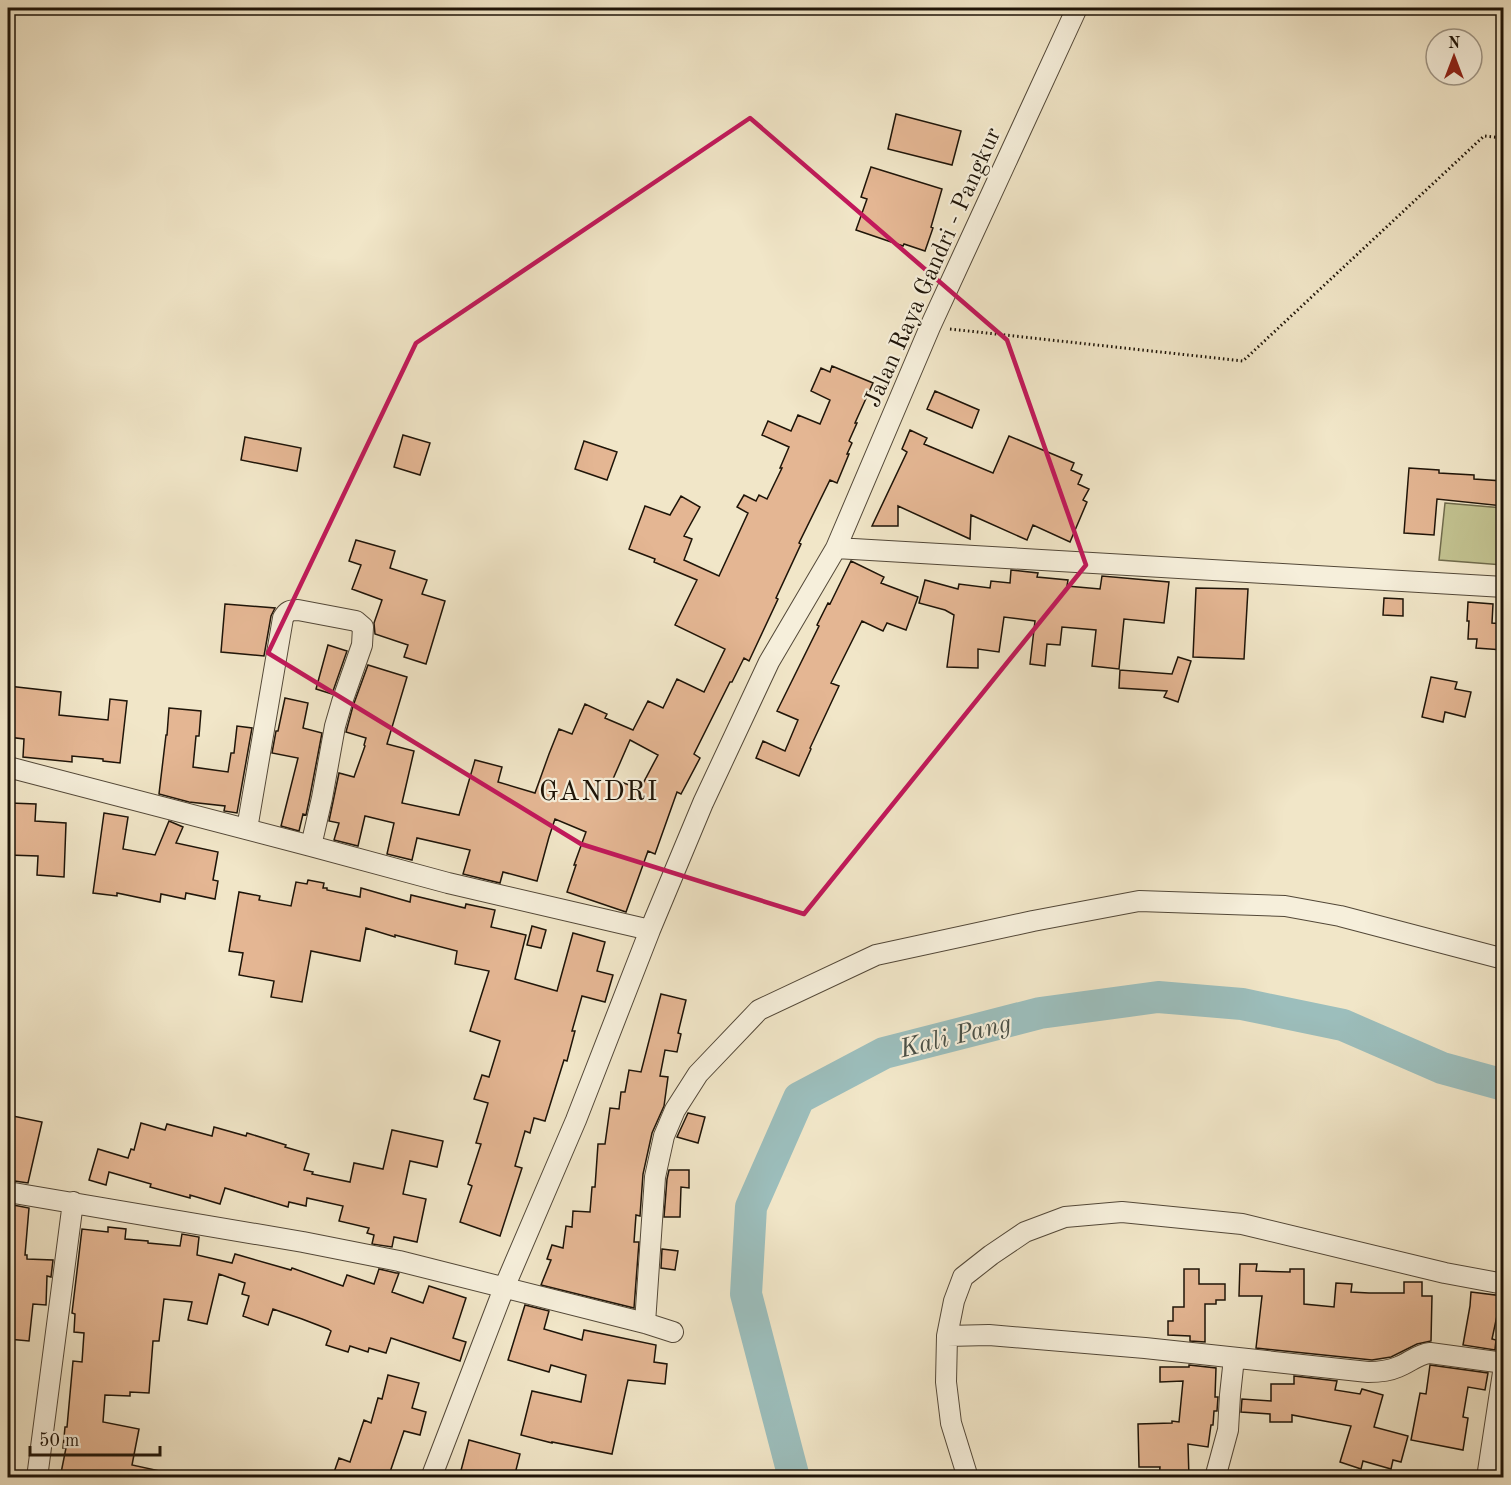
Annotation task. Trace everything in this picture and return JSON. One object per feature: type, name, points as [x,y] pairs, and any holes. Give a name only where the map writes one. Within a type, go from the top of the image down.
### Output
[{"type":"street","name":"Jalan Raya Gandri - Pangkur","points":[[430,1478],[504,1288],[576,1120],[650,930],[703,803],[769,662],[836,548],[930,327],[1077,8]]},
{"type":"street","points":[[836,548],[1503,587]]},
{"type":"street","points":[[247,829],[285,614],[298,610],[356,621],[363,627],[362,645],[335,726],[312,846]]},
{"type":"street","points":[[8,767],[448,884],[650,930]]},
{"type":"street","points":[[645,1323],[655,1177],[664,1136],[675,1110],[698,1074],[759,1010],[876,955],[1033,921],[1139,902],[1285,906],[1340,916],[1503,959]]},
{"type":"street","points":[[8,1192],[303,1242],[399,1261],[673,1332]]},
{"type":"street","points":[[37,1478],[73,1202]]},
{"type":"street","points":[[968,1478],[951,1423],[946,1382],[947,1336],[954,1301],[963,1277],[991,1255],[1025,1232],[1065,1217],[1122,1212],[1242,1224],[1445,1273],[1503,1284]]},
{"type":"street","points":[[947,1336],[989,1335],[1133,1347],[1368,1372],[1383,1372],[1398,1368],[1424,1353],[1503,1364],[1487,1478]]},
{"type":"street","points":[[1215,1478],[1228,1430],[1234,1358]]},
{"type":"path","points":[[930,327],[1243,361],[1484,136],[1503,138]]},
{"type":"highlighted area","points":[[750,118],[1007,340],[1086,565],[804,914],[581,844],[268,653],[416,343]]},
{"type":"green space","points":[[1445,503],[1503,508],[1503,565],[1439,560]]},
{"type":"building","points":[[896,114],[961,131],[952,165],[888,149]]},
{"type":"building","points":[[871,167],[942,189],[925,251],[856,230],[867,199],[861,197]]},
{"type":"building","points":[[832,366],[873,383],[855,423],[857,423],[849,441],[852,443],[847,454],[849,454],[837,483],[830,480],[799,543],[801,544],[776,598],[778,599],[749,661],[744,658],[694,754],[700,758],[681,794],[677,792],[655,854],[648,851],[626,912],[567,892],[586,832],[555,819],[537,881],[503,872],[500,883],[463,874],[470,850],[417,838],[412,860],[387,854],[394,823],[365,816],[358,846],[334,840],[339,823],[329,821],[339,773],[354,777],[365,746],[366,738],[346,732],[368,665],[407,677],[387,744],[414,751],[402,803],[459,815],[475,760],[502,767],[498,782],[535,793],[559,729],[572,734],[585,704],[607,714],[605,718],[633,730],[648,701],[663,708],[677,679],[704,692],[725,649],[675,625],[697,580],[629,549],[645,506],[670,515],[681,496],[700,507],[684,536],[692,539],[684,560],[719,576],[748,513],[737,507],[744,495],[756,501],[759,495],[767,499],[789,447],[762,435],[768,421],[791,431],[798,415],[820,424],[830,400],[811,391],[821,368],[830,372]],"holes":[[[630,740],[658,755],[640,789],[613,779]]]},
{"type":"building","points":[[935,391],[979,410],[972,428],[927,409]]},
{"type":"building","points":[[910,430],[927,438],[924,444],[993,473],[1009,436],[1074,463],[1071,470],[1082,475],[1078,484],[1089,489],[1083,500],[1087,502],[1070,542],[1033,525],[1027,540],[971,515],[970,539],[898,506],[898,526],[872,526],[907,452],[902,449]]},
{"type":"building","points":[[403,435],[430,443],[420,475],[394,467]]},
{"type":"building","points":[[245,437],[301,448],[297,471],[241,460]]},
{"type":"building","points":[[584,441],[617,452],[607,480],[575,469]]},
{"type":"building","points":[[1409,468],[1439,470],[1439,473],[1474,475],[1474,479],[1503,481],[1503,506],[1437,499],[1434,535],[1404,533]]},
{"type":"building","points":[[356,540],[395,551],[390,568],[427,580],[422,594],[445,601],[426,664],[404,657],[408,645],[375,634],[374,623],[382,600],[352,589],[361,565],[349,561]]},
{"type":"building","points":[[851,561],[884,577],[881,583],[918,597],[906,630],[887,623],[883,631],[862,621],[831,683],[839,686],[799,776],[756,758],[763,741],[785,751],[798,720],[777,711],[819,626],[817,625]]},
{"type":"building","points":[[1011,570],[1038,573],[1037,577],[1068,580],[1067,586],[1100,589],[1102,576],[1169,582],[1164,623],[1124,619],[1119,669],[1092,666],[1096,630],[1062,627],[1060,645],[1047,644],[1045,666],[1030,664],[1035,621],[1004,617],[999,652],[978,649],[978,668],[947,667],[954,615],[945,610],[919,603],[925,580],[958,589],[959,584],[990,588],[991,581],[1010,583]]},
{"type":"building","points":[[1196,588],[1248,589],[1244,659],[1193,657]]},
{"type":"building","points":[[1384,598],[1403,599],[1403,616],[1383,615]]},
{"type":"building","points":[[1468,602],[1493,604],[1492,623],[1503,624],[1503,650],[1476,648],[1477,639],[1468,639]]},
{"type":"building","points":[[225,604],[275,608],[271,616],[264,656],[221,652]]},
{"type":"building","points":[[328,645],[347,651],[332,694],[316,689]]},
{"type":"building","points":[[1178,657],[1191,661],[1178,702],[1164,697],[1167,691],[1119,688],[1120,670],[1172,674]]},
{"type":"building","points":[[1431,677],[1457,682],[1455,689],[1471,692],[1465,717],[1445,712],[1443,722],[1422,717]]},
{"type":"building","points":[[8,686],[61,692],[59,715],[108,720],[110,699],[127,701],[120,763],[72,756],[72,762],[23,757],[24,739],[8,737]]},
{"type":"building","points":[[285,698],[308,703],[303,728],[322,733],[306,815],[303,814],[299,831],[281,826],[298,758],[272,753]]},
{"type":"building","points":[[169,708],[201,711],[193,767],[228,772],[231,753],[234,753],[237,726],[252,728],[237,813],[224,811],[225,806],[189,802],[159,794]]},
{"type":"building","points":[[10,803],[36,804],[35,821],[66,823],[64,877],[37,875],[38,856],[8,855]]},
{"type":"building","points":[[104,813],[128,817],[123,849],[155,855],[169,821],[183,827],[176,843],[218,852],[213,880],[218,881],[215,899],[186,893],[185,899],[161,894],[160,902],[117,893],[117,896],[93,893]]},
{"type":"building","points":[[308,880],[324,883],[323,888],[327,890],[360,897],[361,888],[410,902],[411,895],[465,908],[466,904],[495,910],[491,927],[526,935],[515,979],[557,991],[573,933],[605,942],[597,971],[613,975],[605,1002],[582,996],[572,1031],[575,1031],[567,1061],[564,1060],[545,1121],[534,1118],[530,1133],[525,1131],[515,1166],[522,1168],[500,1236],[460,1222],[472,1186],[468,1184],[481,1144],[476,1143],[488,1103],[474,1099],[482,1075],[489,1077],[500,1041],[470,1031],[489,971],[455,964],[457,951],[366,928],[360,961],[311,951],[302,1002],[271,997],[274,981],[239,975],[243,953],[229,951],[239,892],[260,896],[259,900],[291,906],[296,882],[307,884]]},
{"type":"building","points":[[532,926],[546,930],[541,948],[527,945]]},
{"type":"building","points":[[661,994],[686,1000],[678,1033],[681,1034],[677,1052],[665,1050],[660,1076],[668,1077],[664,1106],[652,1133],[643,1174],[640,1216],[636,1215],[634,1242],[639,1242],[634,1308],[541,1285],[551,1260],[547,1259],[552,1245],[563,1248],[566,1226],[572,1227],[573,1211],[590,1212],[592,1187],[595,1187],[598,1144],[605,1144],[610,1108],[619,1109],[621,1092],[625,1092],[629,1070],[641,1072]]},
{"type":"building","points":[[688,1113],[705,1117],[698,1143],[677,1137]]},
{"type":"building","points":[[8,1115],[42,1122],[28,1183],[8,1180]]},
{"type":"building","points":[[141,1123],[165,1130],[167,1124],[212,1136],[214,1127],[246,1136],[247,1133],[309,1154],[304,1170],[313,1172],[312,1174],[350,1182],[354,1163],[383,1169],[392,1130],[443,1141],[437,1167],[410,1161],[403,1194],[426,1199],[417,1242],[394,1237],[392,1247],[372,1244],[374,1235],[367,1233],[369,1228],[339,1221],[343,1206],[307,1198],[306,1206],[289,1202],[288,1207],[225,1188],[220,1204],[150,1187],[151,1184],[109,1172],[106,1185],[89,1180],[98,1149],[128,1158],[131,1149],[134,1150]]},
{"type":"building","points":[[669,1170],[689,1170],[689,1188],[681,1187],[680,1217],[664,1217]]},
{"type":"building","points":[[8,1204],[29,1208],[25,1255],[27,1259],[53,1260],[51,1277],[47,1276],[46,1305],[33,1304],[29,1341],[8,1339]]},
{"type":"building","points":[[108,1227],[126,1229],[125,1239],[148,1241],[148,1243],[180,1246],[182,1234],[199,1237],[197,1255],[232,1263],[235,1254],[291,1270],[292,1268],[343,1286],[347,1275],[374,1284],[379,1269],[399,1273],[392,1292],[423,1303],[429,1286],[466,1298],[453,1338],[466,1342],[460,1361],[391,1338],[386,1353],[369,1348],[368,1352],[350,1346],[348,1352],[326,1345],[331,1331],[328,1329],[273,1309],[268,1325],[243,1316],[249,1296],[242,1294],[245,1283],[219,1274],[207,1324],[188,1320],[192,1302],[164,1299],[159,1341],[153,1341],[149,1393],[130,1392],[130,1396],[105,1395],[103,1422],[139,1429],[132,1465],[160,1471],[159,1478],[60,1478],[66,1448],[63,1448],[73,1361],[82,1362],[84,1333],[74,1332],[75,1314],[72,1313],[82,1229],[108,1232]]},
{"type":"building","points":[[662,1249],[678,1251],[675,1270],[661,1268]]},
{"type":"building","points":[[1240,1264],[1257,1264],[1256,1271],[1290,1272],[1290,1269],[1304,1269],[1304,1304],[1334,1307],[1336,1283],[1352,1284],[1351,1292],[1404,1293],[1404,1282],[1422,1282],[1422,1296],[1432,1296],[1431,1341],[1417,1344],[1391,1357],[1372,1360],[1256,1348],[1262,1296],[1239,1296]]},
{"type":"building","points":[[1184,1269],[1199,1269],[1199,1284],[1225,1284],[1225,1300],[1216,1300],[1216,1304],[1205,1304],[1205,1342],[1190,1341],[1190,1336],[1168,1335],[1168,1321],[1173,1321],[1173,1307],[1184,1307]]},
{"type":"building","points":[[1471,1292],[1503,1296],[1503,1311],[1498,1311],[1492,1339],[1496,1340],[1495,1350],[1463,1345]]},
{"type":"building","points":[[525,1305],[549,1311],[544,1329],[582,1340],[584,1330],[656,1345],[654,1362],[667,1364],[665,1384],[628,1380],[612,1454],[521,1435],[532,1391],[581,1402],[586,1375],[551,1365],[549,1372],[508,1360]]},
{"type":"building","points":[[1189,1365],[1216,1368],[1217,1411],[1214,1411],[1208,1447],[1188,1444],[1189,1478],[1159,1478],[1160,1467],[1139,1467],[1138,1424],[1179,1422],[1183,1381],[1160,1382],[1160,1367],[1189,1367]]},
{"type":"building","points":[[1430,1365],[1488,1373],[1485,1390],[1468,1387],[1463,1417],[1468,1418],[1463,1450],[1411,1440],[1420,1393],[1426,1394]]},
{"type":"building","points":[[388,1375],[419,1383],[412,1408],[426,1412],[420,1435],[404,1431],[388,1478],[332,1478],[339,1458],[350,1462],[364,1420],[371,1423],[378,1398],[382,1399]]},
{"type":"building","points":[[1294,1376],[1337,1381],[1335,1390],[1360,1394],[1362,1389],[1383,1395],[1374,1427],[1408,1436],[1401,1462],[1393,1460],[1391,1469],[1363,1461],[1361,1469],[1340,1462],[1351,1426],[1292,1415],[1292,1422],[1270,1422],[1270,1414],[1241,1412],[1242,1399],[1271,1401],[1271,1384],[1294,1384]]},
{"type":"building","points":[[469,1440],[520,1454],[514,1478],[459,1478]]},
{"type":"waterway","name":"Kali Pang","points":[[794,1478],[746,1294],[751,1207],[799,1098],[884,1053],[1040,1013],[1158,997],[1242,1004],[1343,1025],[1442,1068],[1504,1085]]},
{"type":"district","name":"GANDRI","points":[[599,791]]}]
